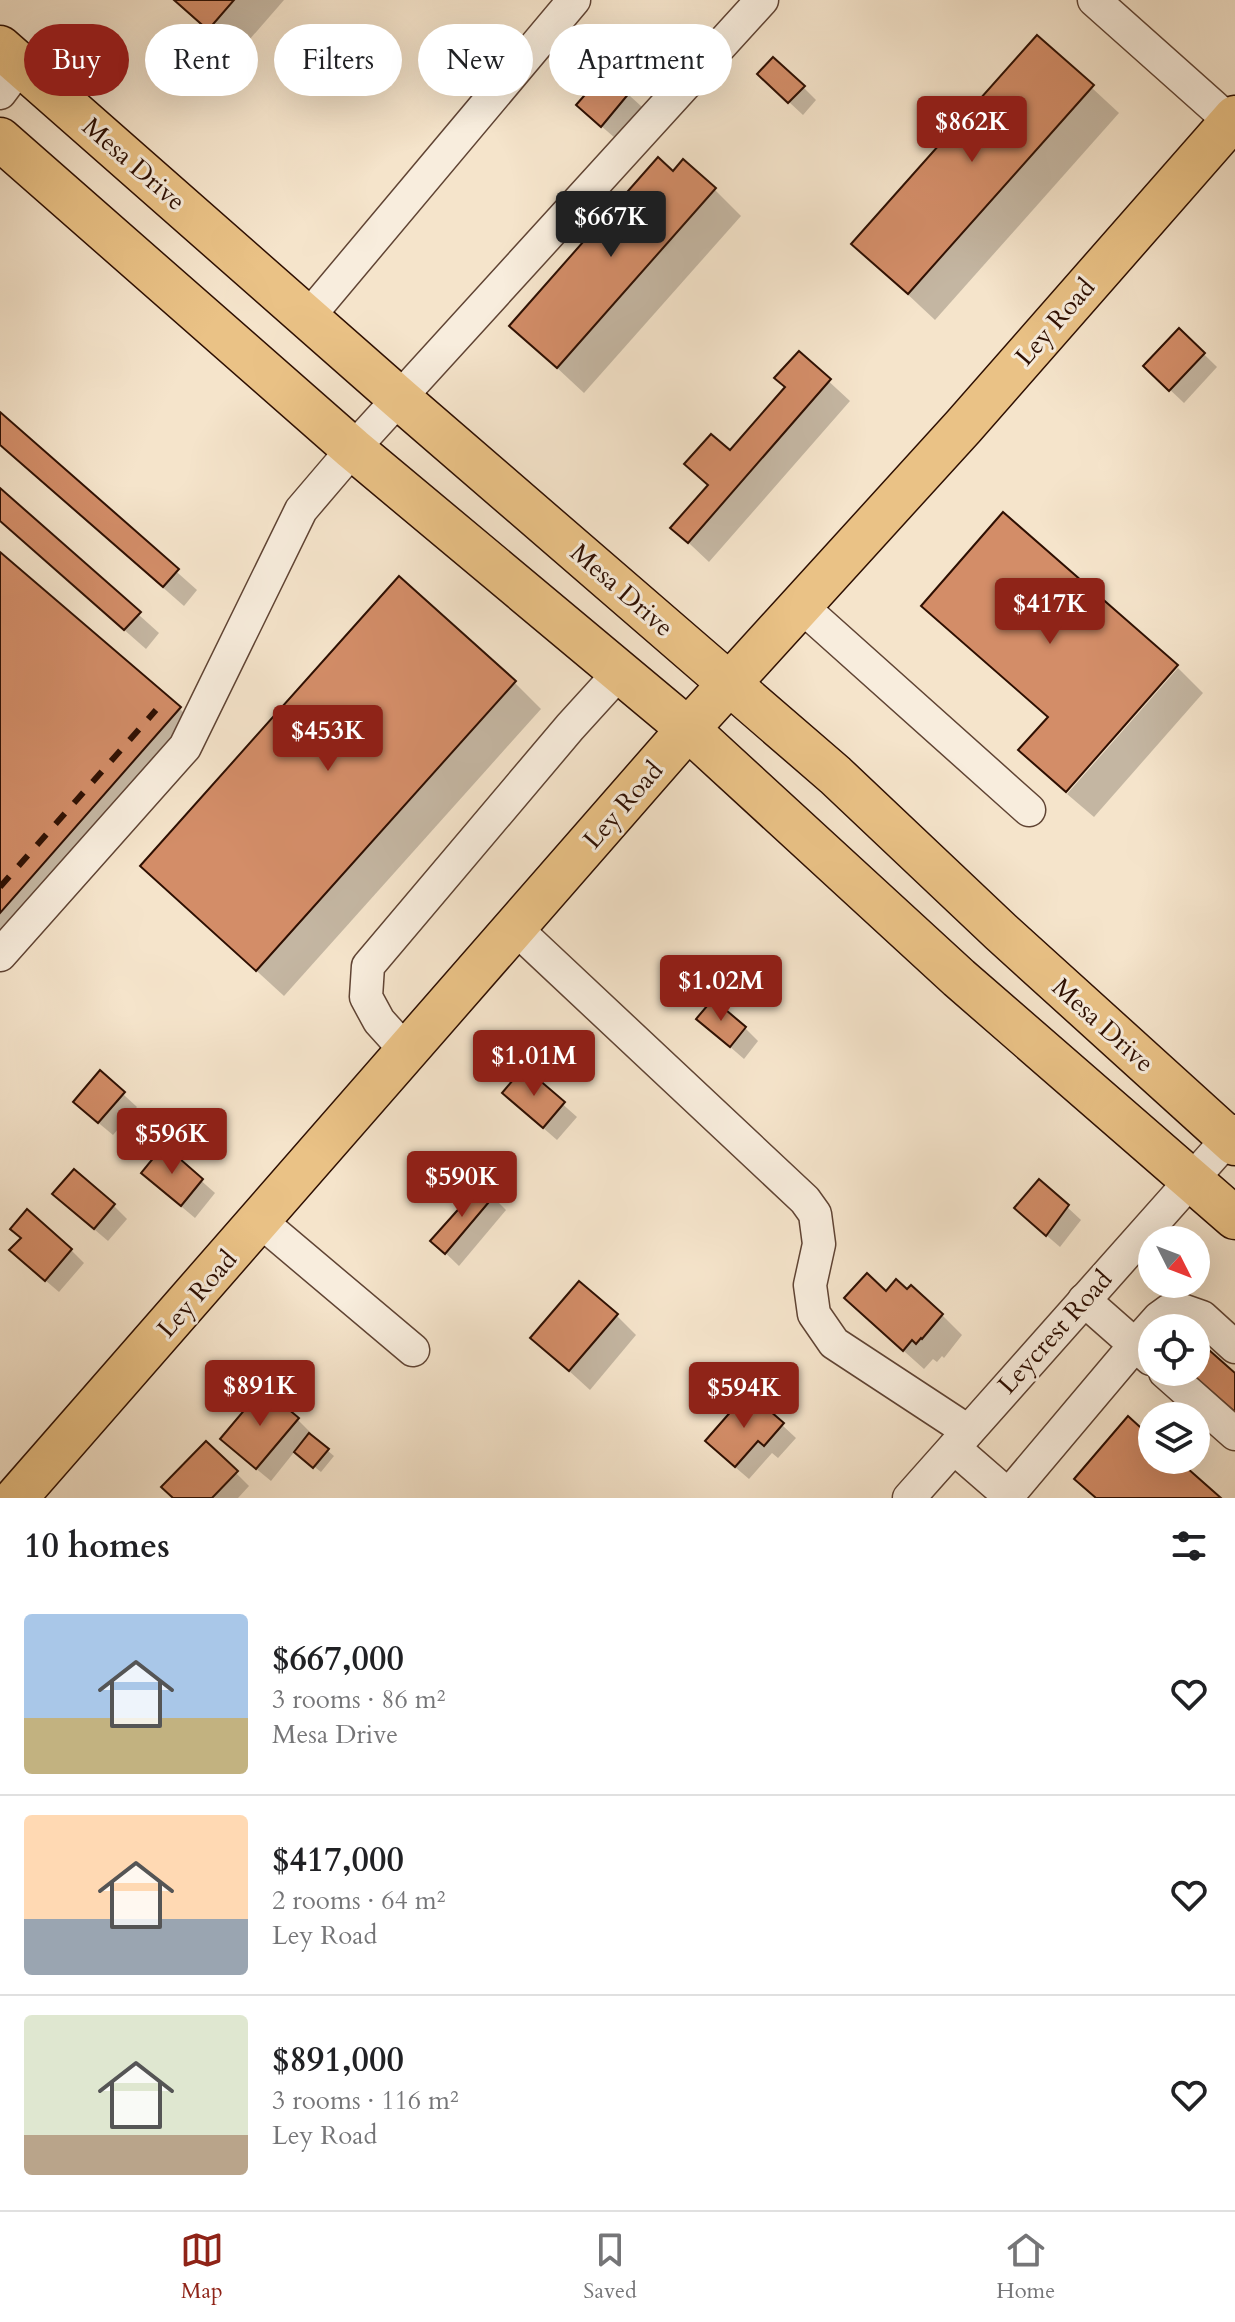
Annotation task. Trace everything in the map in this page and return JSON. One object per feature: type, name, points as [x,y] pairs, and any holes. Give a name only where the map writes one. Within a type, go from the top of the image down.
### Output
[{"type":"main road","name":"Mesa Drive","points":[[7,68],[309,316],[400,399],[731,684],[835,775],[1001,932],[1233,1138]]},
{"type":"main road","name":"Ley Road","points":[[16,1498],[688,729],[973,415],[1233,120]]},
{"type":"main road","points":[[0,139],[353,449],[688,729],[959,978],[1235,1218]]},
{"type":"main road","points":[[959,978],[1001,932]]},
{"type":"street","points":[[309,316],[574,0]]},
{"type":"street","points":[[0,955],[185,747],[301,510],[762,0]]},
{"type":"street","points":[[1094,0],[1233,120]]},
{"type":"street","points":[[801,606],[1029,810]]},
{"type":"street","points":[[407,1052],[379,1021],[366,997],[368,966],[620,672]]},
{"type":"street","points":[[515,928],[805,1200],[815,1214],[819,1244],[810,1285],[814,1314],[834,1343],[961,1439],[1006,1496],[1138,1359]]},
{"type":"street","name":"Leycrest Road","points":[[909,1498],[1191,1179],[1233,1138]]},
{"type":"street","points":[[260,1221],[413,1350]]},
{"type":"street","points":[[1084,1300],[1138,1348]]},
{"type":"street","points":[[1164,1314],[1170,1310],[1193,1314]]},
{"type":"street","points":[[1210,1324],[1235,1347]]},
{"type":"street","points":[[1181,1386],[1235,1434]]},
{"type":"building","points":[[174,0],[234,0],[213,24],[201,24]]},
{"type":"building","points":[[1037,35],[1094,85],[908,294],[851,244]]},
{"type":"building","points":[[773,57],[805,86],[788,103],[757,74]]},
{"type":"building","points":[[584,96],[627,96],[601,127],[576,105]]},
{"type":"building","points":[[658,157],[673,171],[683,159],[716,188],[557,368],[509,326]]},
{"type":"building","points":[[1179,328],[1205,353],[1169,391],[1143,366]]},
{"type":"building","points":[[799,351],[831,379],[688,543],[670,528],[708,485],[684,464],[711,434],[730,450],[785,387],[774,378]]},
{"type":"building","points":[[0,412],[179,569],[163,587],[0,445]]},
{"type":"building","points":[[0,488],[141,612],[124,630],[0,521]]},
{"type":"building","points":[[1003,512],[1178,665],[1066,792],[1018,750],[1048,717],[921,606]]},
{"type":"building","points":[[0,552],[181,707],[0,913]]},
{"type":"building","points":[[399,576],[516,681],[256,971],[140,866]]},
{"type":"building","points":[[713,999],[746,1027],[730,1047],[696,1019]]},
{"type":"building","points":[[524,1067],[565,1102],[543,1128],[502,1093]]},
{"type":"building","points":[[100,1070],[125,1092],[98,1123],[73,1102]]},
{"type":"building","points":[[164,1145],[203,1179],[181,1206],[141,1173]]},
{"type":"building","points":[[74,1169],[115,1204],[94,1229],[52,1194]]},
{"type":"building","points":[[1039,1179],[1069,1205],[1046,1236],[1014,1208]]},
{"type":"building","points":[[481,1184],[494,1196],[445,1254],[430,1241]]},
{"type":"building","points":[[27,1209],[72,1249],[45,1281],[9,1250],[21,1238],[10,1229]]},
{"type":"building","points":[[867,1273],[886,1291],[896,1279],[907,1289],[911,1285],[943,1314],[922,1339],[916,1344],[912,1340],[903,1351],[844,1298]]},
{"type":"building","points":[[579,1281],[618,1314],[569,1371],[530,1338]]},
{"type":"building","points":[[1210,1351],[1235,1373],[1235,1412],[1205,1386],[1210,1386]]},
{"type":"building","points":[[263,1388],[299,1418],[256,1469],[220,1439]]},
{"type":"building","points":[[748,1392],[784,1423],[764,1446],[758,1441],[735,1467],[705,1441]]},
{"type":"building","points":[[1128,1416],[1138,1425],[1138,1474],[1194,1474],[1221,1498],[1096,1498],[1074,1479]]},
{"type":"building","points":[[309,1433],[329,1449],[313,1468],[294,1452]]},
{"type":"building","points":[[206,1441],[238,1471],[212,1498],[173,1498],[161,1487]]},
{"type":"railway","points":[[0,887],[156,710]]}]
